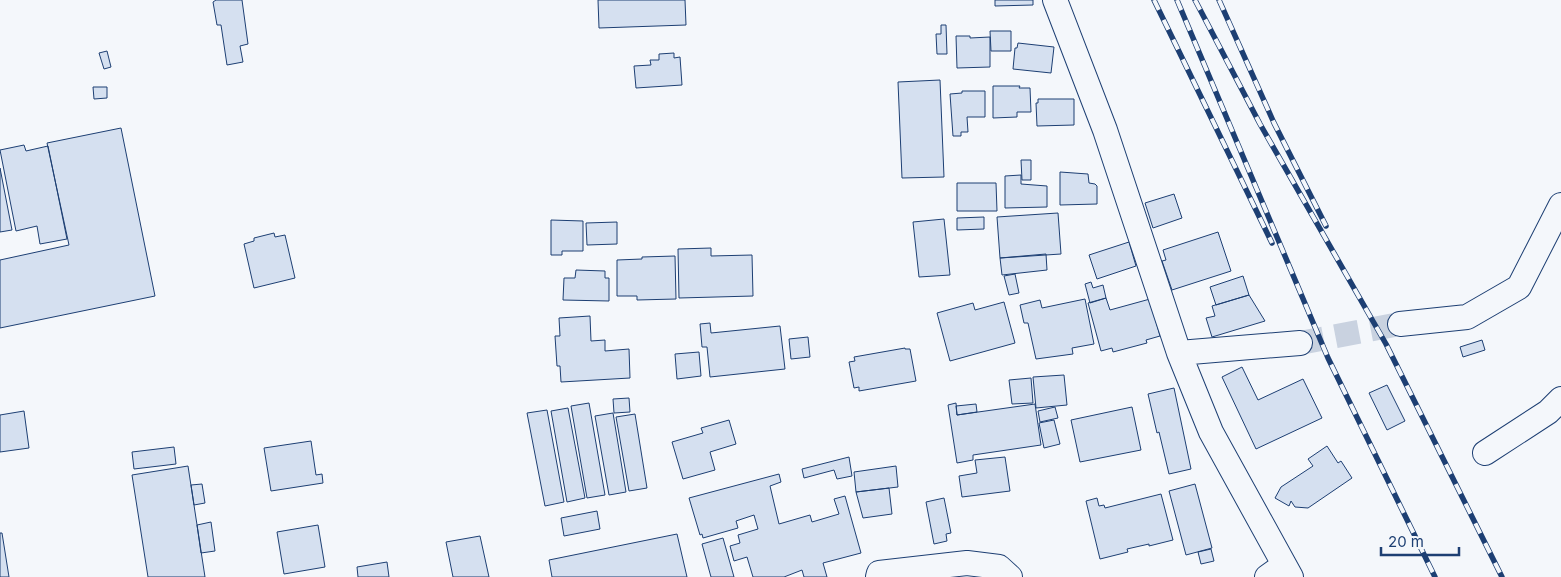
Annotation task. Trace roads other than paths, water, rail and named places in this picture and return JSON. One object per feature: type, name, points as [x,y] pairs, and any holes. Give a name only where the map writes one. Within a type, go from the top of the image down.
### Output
[{"type":"street","points":[[1054,0],[1105,130],[1179,353],[1211,432],[1281,573]]},
{"type":"street","points":[[1400,324],[1467,317],[1519,287],[1561,205]]},
{"type":"street","points":[[1179,353],[1300,343]]},
{"type":"street","points":[[1485,453],[1548,412],[1561,399]]},
{"type":"street","points":[[878,577],[879,573],[967,563],[999,567],[1010,577]]},
{"type":"tunnel","points":[[1300,343],[1400,324]]},
{"type":"railway","points":[[1154,0],[1272,243]]},
{"type":"railway","points":[[1177,0],[1328,358],[1435,577]]},
{"type":"railway","points":[[1195,0],[1260,124],[1386,344],[1502,577]]},
{"type":"railway","points":[[1219,0],[1274,123],[1326,226]]}]
